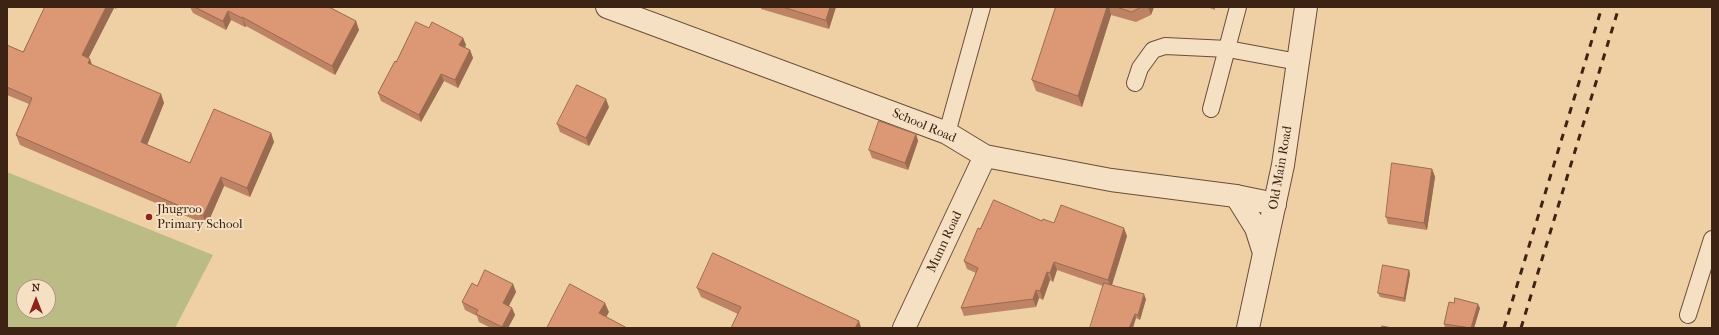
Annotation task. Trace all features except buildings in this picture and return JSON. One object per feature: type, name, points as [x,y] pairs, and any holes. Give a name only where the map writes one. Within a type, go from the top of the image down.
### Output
[{"type":"street","name":"School Road","points":[[607,7],[947,133],[985,156],[1111,180],[1236,196],[1275,204]]},
{"type":"street","name":"Old Main Road","points":[[1248,328],[1283,165],[1306,7]]},
{"type":"street","name":"Munn Road","points":[[904,328],[985,156]]},
{"type":"street","points":[[1236,196],[1256,228],[1264,253]]},
{"type":"lane","points":[[947,133],[982,7]]},
{"type":"lane","points":[[1211,109],[1238,7]]},
{"type":"lane","points":[[1135,84],[1140,68],[1153,50],[1165,46],[1228,49],[1298,62]]},
{"type":"lane","points":[[1688,315],[1712,239]]},
{"type":"green space","points":[[7,172],[213,255],[175,328],[7,328]]},
{"type":"railway","points":[[1504,328],[1602,7]]},
{"type":"railway","points":[[1521,328],[1619,7]]},
{"type":"place","name":"Jhugroo Primary School","points":[[149,217]]}]
